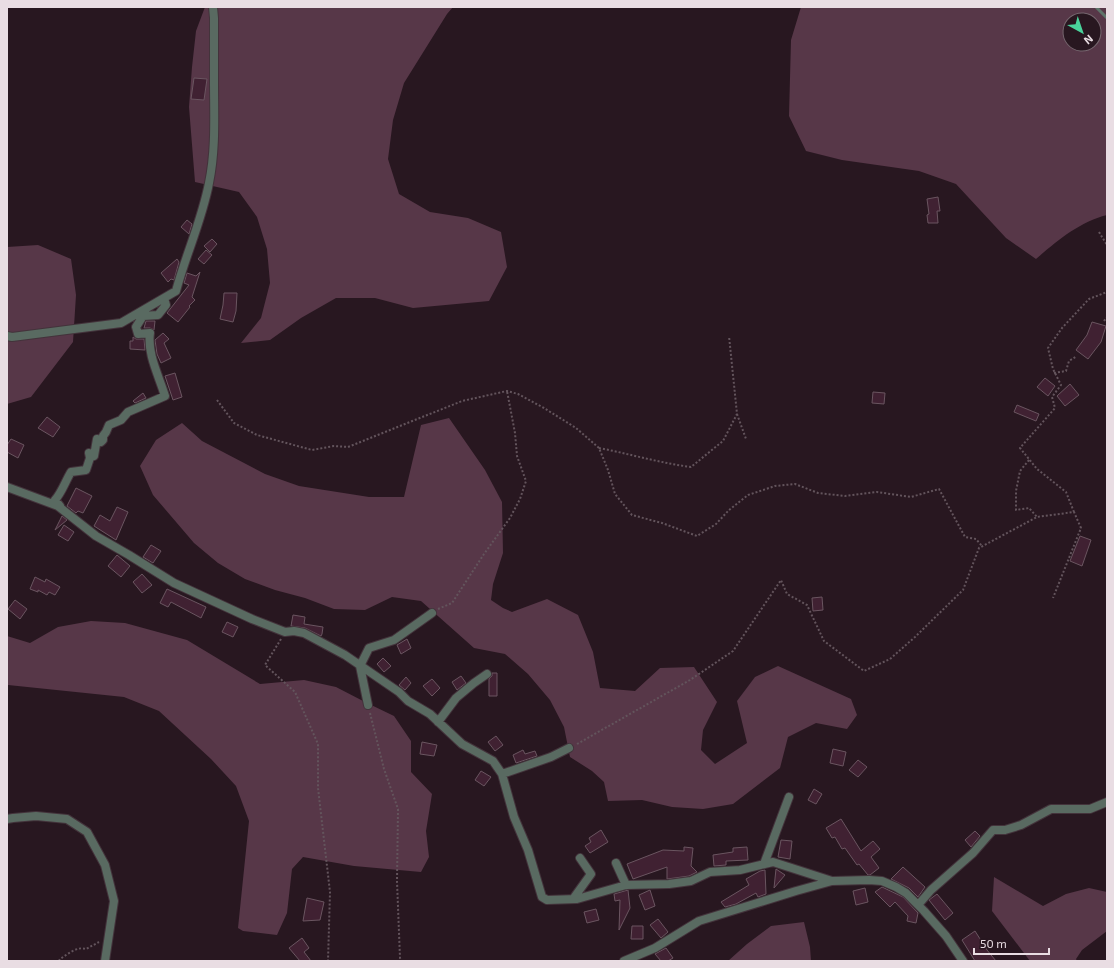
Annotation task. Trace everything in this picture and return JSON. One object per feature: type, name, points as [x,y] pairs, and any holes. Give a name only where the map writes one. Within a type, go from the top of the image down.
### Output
[{"type":"street","points":[[7,336],[12,337],[121,323],[176,291],[184,263],[193,243],[203,212],[210,182],[215,140],[213,7]]},
{"type":"street","points":[[164,298],[166,305],[158,315],[143,316],[136,327],[138,334],[150,334],[149,341],[165,396],[128,412],[121,420],[109,426],[101,442],[97,439],[94,456],[89,453],[90,458],[86,470],[71,472],[62,491],[55,500],[63,509],[96,536],[174,583],[252,619],[285,632],[294,631],[304,633],[345,655],[430,714],[462,744],[493,761],[502,774],[514,818],[528,850],[542,897],[547,900],[573,900],[626,884],[669,884],[691,881],[710,872],[740,870],[773,862],[832,881]]},
{"type":"street","points":[[7,487],[63,509]]},
{"type":"street","points":[[368,705],[360,666],[368,648],[394,640],[432,613]]},
{"type":"street","points":[[438,722],[456,698],[488,674]]},
{"type":"street","points":[[502,774],[551,757],[569,748]]},
{"type":"street","points":[[764,864],[789,797]]},
{"type":"street","points":[[918,905],[931,890],[973,853],[993,830],[1005,830],[1021,825],[1051,809],[1090,809],[1107,802]]},
{"type":"street","points":[[7,819],[36,816],[67,818],[87,832],[105,865],[114,901],[105,961]]},
{"type":"street","points":[[573,900],[591,874],[580,858]]},
{"type":"street","points":[[616,863],[626,884]]},
{"type":"street","points":[[624,961],[655,948],[699,921],[832,881],[869,880],[882,881],[906,893],[946,936],[963,961]]},
{"type":"path","points":[[1099,232],[1107,245]]},
{"type":"path","points":[[1053,598],[1081,528],[1066,492],[1037,469],[1020,448],[1055,408],[1052,397],[1061,385],[1054,373],[1048,348],[1062,328],[1089,299],[1107,292]]},
{"type":"path","points":[[1104,321],[1107,317]]},
{"type":"path","points":[[729,336],[738,414],[746,439]]},
{"type":"path","points":[[1054,373],[1066,371],[1069,361],[1077,356]]},
{"type":"path","points":[[217,400],[234,423],[257,435],[312,450],[334,446],[348,447],[462,401],[507,391],[518,394],[544,408],[576,428],[599,448],[608,470],[615,494],[632,515],[662,522],[697,536],[716,524],[729,510],[748,495],[775,486],[795,484],[818,492],[845,496],[877,492],[911,497],[939,489],[965,537],[976,539],[982,546]]},
{"type":"path","points":[[432,613],[452,603],[510,518],[520,499],[526,481],[517,456],[515,433],[507,391]]},
{"type":"path","points":[[599,448],[662,463],[691,467],[723,441],[738,414]]},
{"type":"path","points":[[1029,460],[1020,471],[1016,492],[1016,510],[1029,508],[1037,517]]},
{"type":"path","points":[[569,748],[672,691],[733,651],[781,580],[786,594],[807,605],[824,642],[864,672],[890,659],[963,590],[979,548],[1037,517],[1074,512]]},
{"type":"path","points":[[285,632],[265,665],[295,692],[318,744],[318,788],[330,892],[328,961]]},
{"type":"path","points":[[368,705],[384,769],[398,809],[397,882],[401,961]]},
{"type":"path","points":[[59,961],[81,947],[86,949],[95,943],[108,943]]},
{"type":"shaded area","points":[[205,7],[453,7],[447,14],[404,83],[393,120],[388,159],[399,194],[430,212],[468,218],[501,232],[507,267],[489,301],[413,308],[375,298],[336,298],[301,318],[270,340],[241,343],[261,318],[270,283],[267,249],[257,217],[239,192],[195,182],[189,107],[196,31]]},
{"type":"shaded area","points":[[801,7],[1107,7],[1107,215],[1078,227],[1060,239],[1036,259],[1006,238],[956,184],[919,171],[842,160],[806,151],[789,116],[791,40]]},
{"type":"shaded area","points":[[38,245],[71,259],[76,295],[73,342],[31,397],[7,404],[7,247]]},
{"type":"shaded area","points":[[449,418],[485,470],[502,502],[503,553],[493,584],[491,600],[512,612],[547,599],[578,615],[593,652],[600,688],[635,691],[660,668],[694,667],[717,702],[703,730],[701,750],[715,764],[747,743],[737,701],[755,677],[778,666],[851,699],[857,715],[847,729],[816,723],[788,737],[780,768],[733,804],[703,809],[672,807],[642,800],[608,801],[604,782],[592,771],[570,757],[564,727],[550,700],[528,674],[505,654],[474,648],[421,601],[392,597],[365,610],[334,609],[245,579],[218,563],[194,543],[153,495],[140,466],[156,440],[182,423],[202,441],[265,474],[299,486],[369,497],[404,497],[421,425]]},
{"type":"shaded area","points":[[91,621],[125,623],[187,640],[260,684],[304,680],[336,687],[394,716],[411,741],[411,772],[432,794],[426,831],[429,857],[421,872],[354,866],[303,857],[292,869],[287,913],[277,935],[243,931],[238,928],[249,821],[236,786],[211,759],[159,711],[124,697],[8,685],[7,683],[7,636],[30,643],[58,627]]},
{"type":"shaded area","points":[[994,877],[1043,906],[1066,894],[1089,888],[1107,892],[1107,931],[1082,950],[1076,959],[1077,961],[1030,961],[992,911]]},
{"type":"shaded area","points":[[804,922],[810,947],[811,961],[728,961],[771,926]]},
{"type":"building","points":[[194,78],[207,79],[204,100],[191,99]]},
{"type":"building","points":[[938,197],[940,211],[937,211],[938,223],[928,223],[927,215],[929,214],[927,199]]},
{"type":"building","points":[[187,220],[192,224],[189,234],[181,227]]},
{"type":"building","points":[[212,239],[217,244],[210,252],[204,246]]},
{"type":"building","points":[[206,250],[212,255],[204,264],[198,259]]},
{"type":"building","points":[[177,259],[179,262],[174,280],[171,279],[168,282],[161,273]]},
{"type":"building","points":[[200,272],[192,297],[195,300],[178,322],[167,313],[189,285],[184,283],[187,273],[196,276]]},
{"type":"building","points":[[224,293],[237,293],[236,311],[233,322],[220,319]]},
{"type":"building","points":[[146,321],[155,321],[154,330],[144,328]]},
{"type":"building","points":[[1092,322],[1106,326],[1101,342],[1088,359],[1076,350],[1087,335]]},
{"type":"building","points":[[163,333],[169,339],[164,343],[171,358],[161,363],[157,354],[155,340]]},
{"type":"building","points":[[133,337],[136,339],[144,339],[145,350],[130,349],[130,341],[133,341]]},
{"type":"building","points":[[175,373],[182,397],[173,400],[165,376]]},
{"type":"building","points":[[1045,378],[1055,386],[1048,396],[1037,387]]},
{"type":"building","points":[[1070,384],[1079,395],[1065,406],[1057,396]]},
{"type":"building","points":[[873,392],[885,393],[884,404],[872,403]]},
{"type":"building","points":[[143,393],[146,398],[135,403],[133,401]]},
{"type":"building","points":[[1017,405],[1039,414],[1036,421],[1014,412]]},
{"type":"building","points":[[47,417],[60,427],[53,437],[38,428]]},
{"type":"building","points":[[11,439],[24,445],[18,458],[7,452],[7,445]]},
{"type":"building","points":[[76,488],[92,496],[83,513],[78,511],[76,513],[67,506]]},
{"type":"building","points":[[117,507],[128,512],[116,540],[94,526],[100,515],[110,521]]},
{"type":"building","points":[[62,516],[67,520],[55,530]]},
{"type":"building","points":[[64,525],[74,532],[68,541],[58,535]]},
{"type":"building","points":[[1080,536],[1091,540],[1082,566],[1070,561]]},
{"type":"building","points":[[151,545],[161,551],[153,563],[143,557]]},
{"type":"building","points":[[117,555],[130,566],[121,577],[108,566]]},
{"type":"building","points":[[142,574],[152,585],[142,593],[133,582]]},
{"type":"building","points":[[35,577],[45,582],[46,579],[60,587],[55,595],[49,592],[47,595],[38,590],[38,592],[30,589]]},
{"type":"building","points":[[167,589],[206,607],[201,618],[171,602],[168,607],[160,603]]},
{"type":"building","points":[[822,597],[823,610],[813,611],[812,598]]},
{"type":"building","points":[[15,600],[27,609],[20,619],[8,609]]},
{"type":"building","points":[[293,615],[305,617],[304,624],[323,627],[321,636],[305,628],[291,626]]},
{"type":"building","points":[[227,622],[238,627],[233,637],[222,632]]},
{"type":"building","points":[[407,639],[411,648],[401,654],[397,645]]},
{"type":"building","points":[[383,658],[391,666],[384,672],[377,664]]},
{"type":"building","points":[[492,673],[497,673],[497,696],[489,696],[489,679],[492,676]]},
{"type":"building","points":[[461,676],[466,683],[457,690],[452,682]]},
{"type":"building","points":[[406,677],[411,683],[405,690],[399,685]]},
{"type":"building","points":[[432,679],[440,688],[432,696],[423,686]]},
{"type":"building","points":[[496,736],[503,745],[495,751],[488,742]]},
{"type":"building","points":[[422,742],[437,745],[434,756],[420,754]]},
{"type":"building","points":[[833,749],[846,752],[843,766],[830,763]]},
{"type":"building","points":[[523,750],[525,754],[535,751],[537,756],[516,763],[513,755]]},
{"type":"building","points":[[858,760],[867,767],[858,777],[849,770]]},
{"type":"building","points":[[481,771],[491,777],[484,786],[475,780]]},
{"type":"building","points":[[814,789],[822,794],[816,804],[808,800]]},
{"type":"building","points":[[841,819],[861,851],[873,841],[880,849],[871,857],[879,868],[870,875],[868,875],[859,864],[857,865],[845,848],[842,849],[835,837],[832,838],[826,828]]},
{"type":"building","points":[[601,830],[608,842],[590,853],[585,846],[591,842],[589,838]]},
{"type":"building","points":[[975,831],[980,836],[971,847],[965,840]]},
{"type":"building","points":[[781,840],[792,841],[790,859],[778,857]]},
{"type":"building","points":[[684,847],[693,848],[691,866],[697,872],[689,876],[667,879],[667,867],[633,879],[627,864],[663,850],[684,851]]},
{"type":"building","points":[[747,847],[748,860],[726,861],[726,865],[714,866],[713,855],[733,852],[733,848]]},
{"type":"building","points":[[903,867],[925,887],[918,897],[909,888],[891,879]]},
{"type":"building","points":[[776,869],[785,875],[774,888]]},
{"type":"building","points":[[765,870],[766,894],[758,897],[756,893],[736,904],[725,907],[721,902],[749,885],[746,879],[760,871]]},
{"type":"building","points":[[882,887],[903,897],[918,913],[916,923],[907,921],[908,916],[895,902],[890,907],[875,892]]},
{"type":"building","points":[[865,888],[868,902],[856,905],[853,891]]},
{"type":"building","points":[[628,890],[630,908],[619,930],[620,900],[615,901],[614,894]]},
{"type":"building","points":[[650,890],[655,906],[645,910],[639,895]]},
{"type":"building","points":[[937,894],[953,913],[945,920],[929,900]]},
{"type":"building","points":[[307,898],[324,902],[320,920],[303,921]]},
{"type":"building","points":[[596,909],[599,920],[587,923],[584,912]]},
{"type":"building","points":[[658,919],[668,932],[661,938],[650,925]]},
{"type":"building","points":[[632,926],[643,926],[643,939],[631,939]]},
{"type":"building","points":[[975,931],[996,961],[975,961],[962,940]]},
{"type":"building","points":[[302,938],[309,948],[304,952],[311,961],[300,961],[289,948]]},
{"type":"building","points":[[666,948],[673,958],[668,961],[661,961],[655,954]]},
{"type":"waterway","points":[[1096,7],[1107,18]]}]
